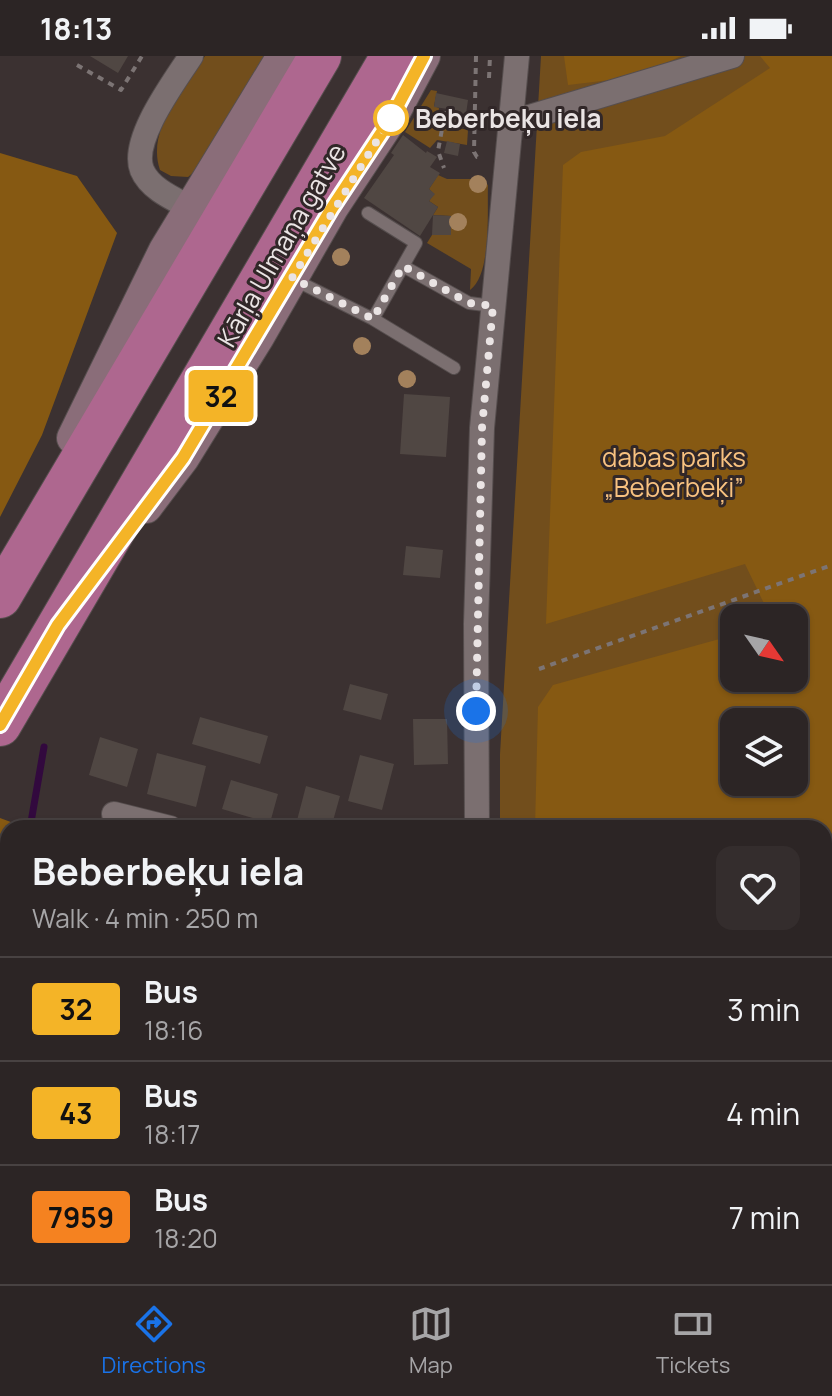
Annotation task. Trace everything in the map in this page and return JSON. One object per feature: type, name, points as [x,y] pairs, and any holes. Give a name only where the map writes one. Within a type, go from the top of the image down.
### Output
[{"type":"highway","points":[[0,597],[320,56]]},
{"type":"highway","name":"Kārļa Ulmaņa gatve","points":[[0,725],[392,56]]},
{"type":"street","points":[[191,56],[157,111],[140,148],[142,170],[159,190],[191,208]]},
{"type":"street","points":[[0,589],[165,250],[283,56]]},
{"type":"street","points":[[58,625],[183,458],[390,120],[424,56]]},
{"type":"street","points":[[477,820],[476,624],[481,444],[517,56]]},
{"type":"street","points":[[513,122],[732,56]]},
{"type":"street","points":[[114,814],[138,820]]},
{"type":"lane","points":[[368,213],[416,243],[373,319]]},
{"type":"lane","points":[[403,266],[469,303],[493,306]]},
{"type":"lane","points":[[292,278],[373,319],[454,368]]},
{"type":"path","points":[[77,65],[121,90],[142,56]]},
{"type":"path","points":[[476,56],[474,152],[477,157],[483,158],[488,151]]},
{"type":"path","points":[[489,88],[490,56]]},
{"type":"path","points":[[411,130],[445,113],[438,151],[444,168]]},
{"type":"path","points":[[539,669],[832,565]]},
{"type":"green space","points":[[205,56],[268,56],[202,165],[188,177],[171,176],[160,170],[158,140],[169,110]]},
{"type":"green space","name":"dabas parks „Beberbeķi”","points":[[541,56],[832,56],[832,820],[500,820],[500,754]]},
{"type":"green space","points":[[564,56],[681,56],[635,77],[568,85]]},
{"type":"green space","name":"dabas parks „Beberbeķi”","points":[[760,56],[832,56],[832,820],[535,820],[538,707],[553,685],[720,639],[720,692],[808,692],[808,604],[764,604],[745,564],[546,624],[563,165],[581,152],[665,136],[770,68]]},
{"type":"green space","points":[[431,90],[437,91],[434,106],[439,108],[437,123],[468,130],[467,145],[437,140],[430,148],[405,132]]},
{"type":"green space","points":[[0,153],[77,176],[117,233],[42,435],[0,517]]},
{"type":"green space","points":[[438,175],[447,179],[481,179],[488,185],[485,257],[477,282],[470,290],[471,269],[427,243],[432,235],[451,235],[451,216],[433,215],[438,207],[429,201],[434,194],[429,189]]},
{"type":"building","points":[[90,56],[128,56],[118,73]]},
{"type":"building","points":[[436,93],[468,100],[464,128],[445,125],[448,109],[434,107]]},
{"type":"building","points":[[403,135],[426,153],[437,157],[430,167],[440,173],[429,189],[435,194],[429,201],[438,207],[420,236],[364,198],[394,155],[391,153]]},
{"type":"building","points":[[447,141],[460,144],[458,156],[444,153]]},
{"type":"building","points":[[433,215],[451,216],[451,235],[432,235]]},
{"type":"building","points":[[404,394],[450,397],[446,457],[400,454]]},
{"type":"building","points":[[406,546],[443,550],[440,578],[403,575]]},
{"type":"building","points":[[350,684],[388,694],[381,720],[343,710]]},
{"type":"building","points":[[200,717],[268,736],[260,764],[192,744]]},
{"type":"building","points":[[413,719],[447,719],[448,764],[414,765]]},
{"type":"building","points":[[100,737],[138,749],[127,787],[89,775]]},
{"type":"building","points":[[157,753],[206,766],[196,807],[147,794]]},
{"type":"building","points":[[360,755],[394,764],[382,810],[348,801]]},
{"type":"building","points":[[231,780],[278,794],[271,820],[260,820],[222,809]]},
{"type":"building","points":[[306,786],[340,796],[333,820],[297,820]]},
{"type":"waterway","points":[[31,820],[44,747]]},
{"type":"bus line","name":"32","points":[[0,725],[58,625],[183,458],[258,337],[332,208],[390,120],[424,56]]},
{"type":"place","name":"Beberbeķu iela","points":[[391,118]]},
{"type":"route","points":[[391,118],[332,208],[292,278],[373,319],[403,266],[469,303],[493,306],[482,428],[476,711]]}]
